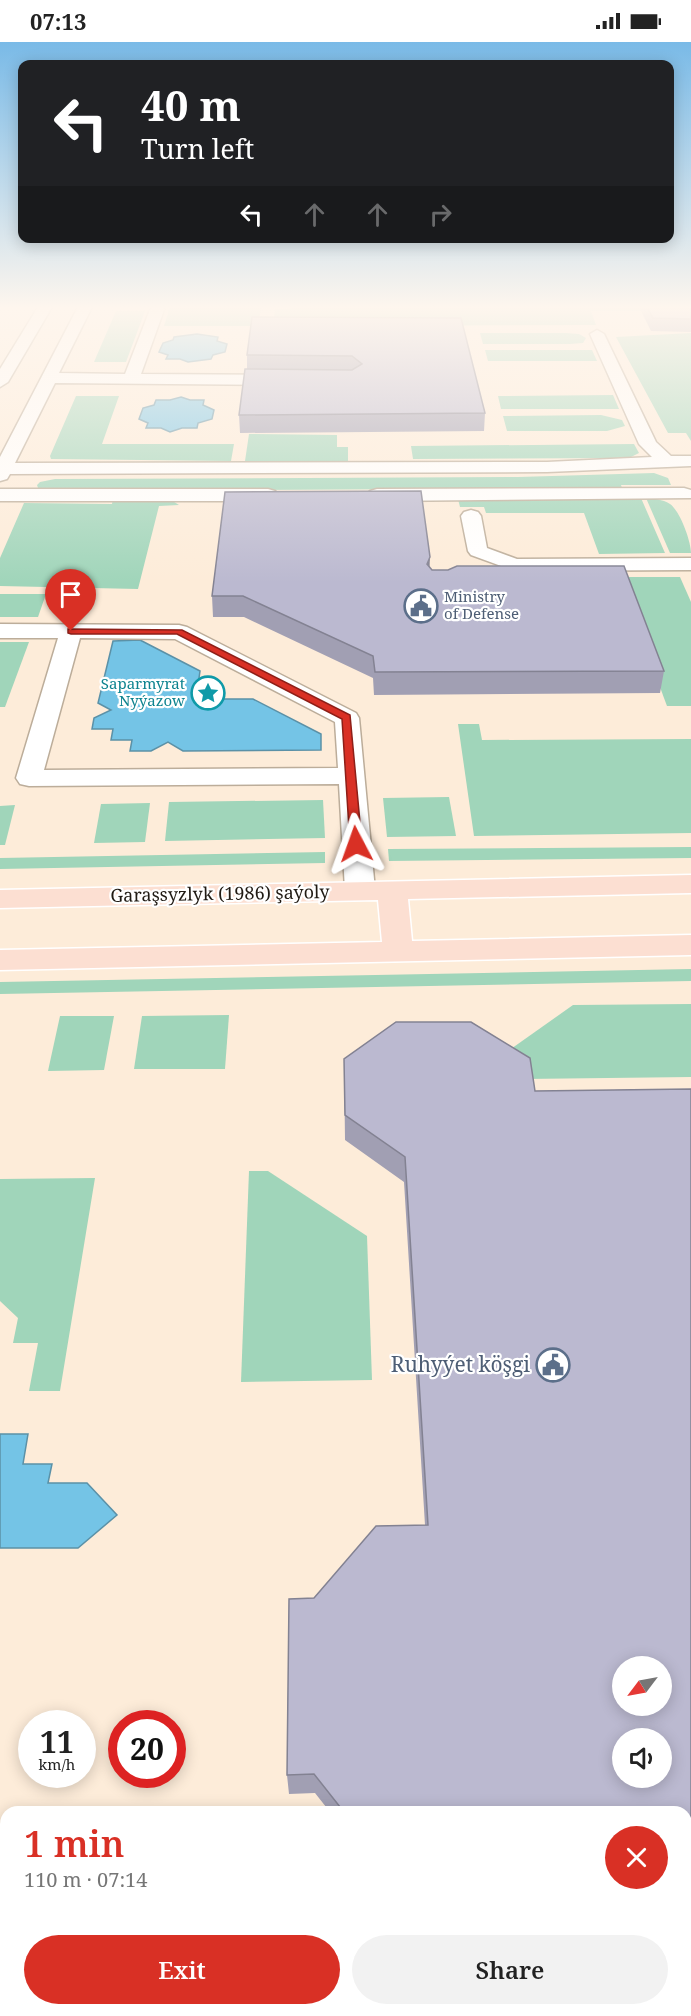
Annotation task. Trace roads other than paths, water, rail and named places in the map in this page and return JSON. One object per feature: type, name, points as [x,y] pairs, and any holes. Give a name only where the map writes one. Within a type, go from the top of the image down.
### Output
[{"type":"main road","name":"Garaşsyzlyk (1986) şaýoly","points":[[0,899],[691,884]]},
{"type":"main road","points":[[392,890],[398,950]]},
{"type":"main road","points":[[0,960],[691,945]]},
{"type":"street","points":[[38,399],[1,472],[381,461],[547,467],[691,461]]},
{"type":"street","points":[[627,399],[648,444],[668,463]]},
{"type":"street","points":[[355,495],[684,494]]},
{"type":"street","points":[[0,495],[284,495]]},
{"type":"street","points":[[471,516],[478,551],[514,565],[691,564]]},
{"type":"street","points":[[467,571],[495,558]]},
{"type":"street","points":[[0,631],[178,632],[347,717],[360,890]]},
{"type":"street","points":[[71,631],[28,778],[351,776]]},
{"type":"water","points":[[156,400],[204,400],[203,405],[214,410],[212,419],[198,423],[197,428],[182,428],[170,432],[161,428],[146,428],[148,423],[139,419],[143,408],[154,405]]},
{"type":"water","points":[[140,640],[200,671],[197,692],[210,699],[253,699],[321,734],[321,750],[183,751],[168,742],[151,751],[130,751],[132,740],[111,740],[113,729],[92,729],[94,718],[111,710],[98,703],[113,641]]},
{"type":"water","points":[[0,1434],[28,1434],[23,1464],[52,1464],[48,1483],[87,1483],[117,1515],[78,1548],[0,1548]]},
{"type":"place","name":"Ministry of Defense","points":[[421,606]]},
{"type":"place","name":"Saparmyrat Nyýazow","points":[[208,693]]},
{"type":"place","name":"Ruhyýet köşgi","points":[[553,1365]]}]
